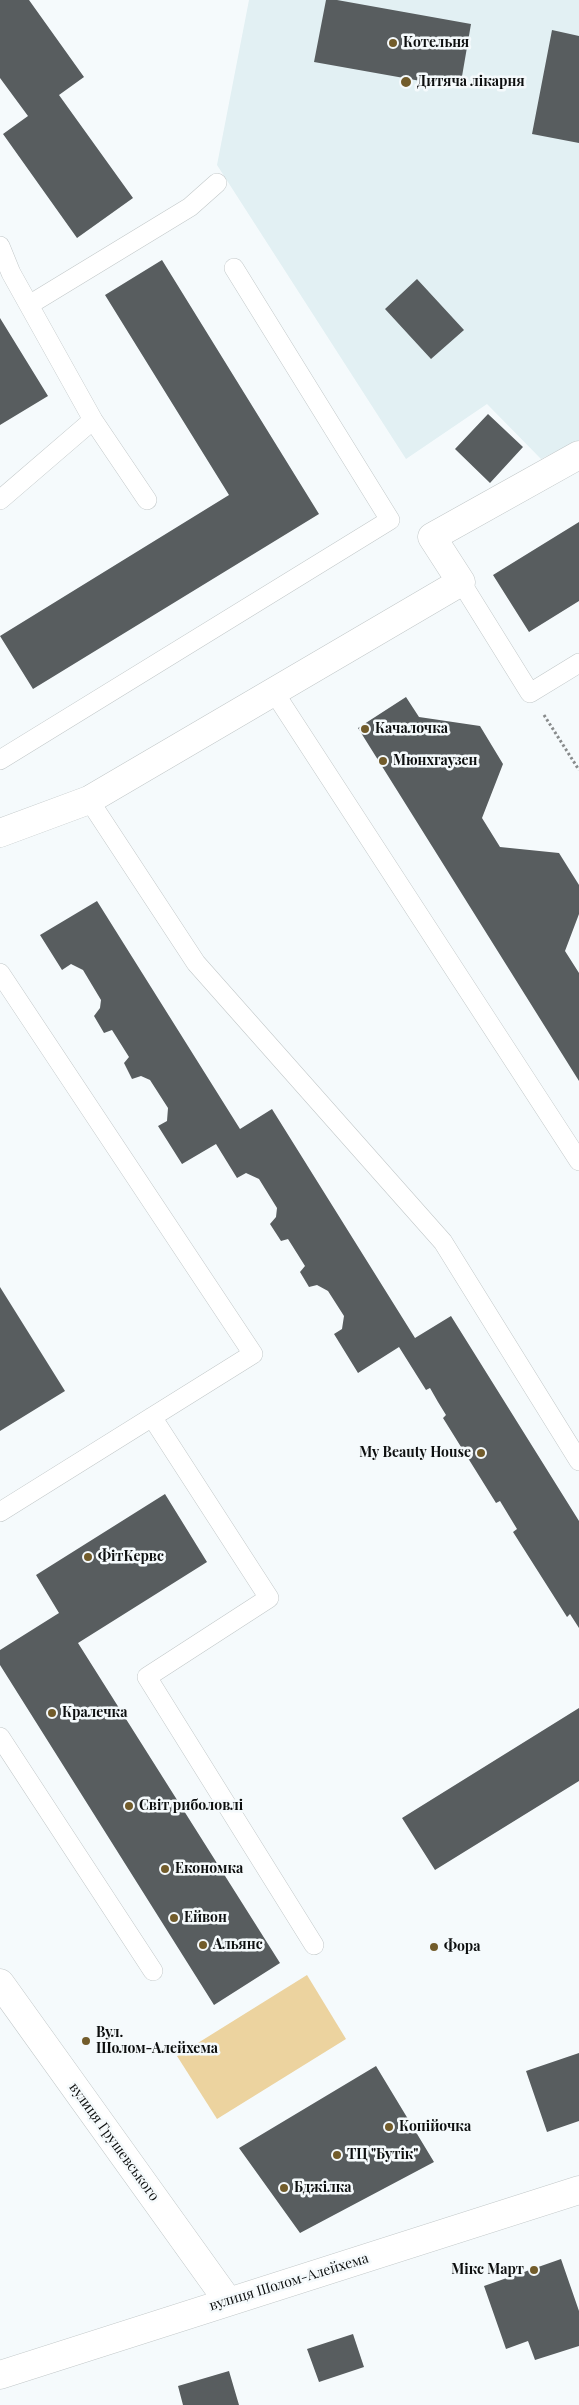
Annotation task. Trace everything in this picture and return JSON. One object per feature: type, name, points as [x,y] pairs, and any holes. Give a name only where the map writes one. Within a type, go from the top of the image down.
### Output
[{"type":"street","points":[[0,833],[89,800],[461,582],[432,537],[579,455]]},
{"type":"street","name":"вулиця Грушевського","points":[[0,1983],[228,2301]]},
{"type":"street","name":"вулиця Шолом-Алейхема","points":[[0,2375],[579,2190]]},
{"type":"lane","points":[[29,305],[190,207],[217,183]]},
{"type":"lane","points":[[0,246],[11,272],[94,420],[147,500]]},
{"type":"lane","points":[[0,760],[390,520],[234,268]]},
{"type":"lane","points":[[0,500],[94,420]]},
{"type":"lane","points":[[461,582],[530,693],[579,663]]},
{"type":"lane","points":[[274,692],[579,1161]]},
{"type":"lane","points":[[89,800],[196,963],[442,1242],[579,1461]]},
{"type":"lane","points":[[0,973],[253,1354],[0,1512]]},
{"type":"lane","points":[[152,1417],[269,1598],[147,1677],[314,1946]]},
{"type":"lane","points":[[0,1737],[153,1971]]},
{"type":"path","points":[[530,693],[579,770]]},
{"type":"shaded area","points":[[249,0],[579,0],[579,440],[541,459],[487,404],[406,459],[217,165]]},
{"type":"shaded area","points":[[307,1975],[346,2039],[217,2119],[177,2056]]},
{"type":"building","points":[[0,0],[29,0],[84,77],[59,95],[133,198],[77,238],[3,134],[28,116],[0,78]]},
{"type":"building","name":"Котельня","points":[[326,0],[337,0],[471,24],[460,88],[314,62]]},
{"type":"building","points":[[552,30],[579,36],[579,143],[532,134]]},
{"type":"building","points":[[162,260],[319,514],[33,689],[0,636],[229,495],[105,295]]},
{"type":"building","points":[[417,279],[464,330],[431,359],[385,309]]},
{"type":"building","points":[[0,318],[48,396],[0,425]]},
{"type":"building","points":[[488,414],[523,447],[490,483],[455,449]]},
{"type":"building","points":[[579,522],[579,601],[529,632],[493,575]]},
{"type":"building","points":[[406,697],[419,717],[480,726],[503,764],[482,818],[500,847],[559,853],[579,885],[579,914],[565,951],[579,973],[579,1081],[358,728]]},
{"type":"building","points":[[97,901],[240,1129],[272,1109],[415,1338],[451,1316],[579,1521],[579,1628],[570,1614],[567,1617],[513,1532],[517,1529],[500,1501],[496,1503],[443,1418],[446,1415],[430,1388],[426,1390],[399,1347],[358,1373],[334,1334],[342,1329],[344,1316],[328,1291],[317,1285],[309,1287],[300,1272],[305,1266],[288,1239],[281,1241],[270,1224],[276,1217],[277,1208],[259,1179],[246,1173],[237,1178],[216,1144],[182,1164],[158,1126],[167,1121],[168,1108],[150,1080],[141,1076],[132,1079],[124,1063],[129,1057],[112,1030],[104,1033],[94,1016],[100,1008],[101,1000],[83,970],[71,964],[62,970],[40,935]]},
{"type":"building","points":[[0,1287],[65,1391],[0,1431]]},
{"type":"building","points":[[165,1494],[207,1562],[78,1643],[280,1963],[214,2005],[0,1665],[0,1650],[59,1613],[36,1575]]},
{"type":"building","points":[[579,1708],[579,1781],[435,1870],[402,1818]]},
{"type":"building","points":[[579,2053],[579,2121],[547,2132],[526,2071]]},
{"type":"building","name":"ТЦ \"Бутік\"","points":[[376,2066],[434,2162],[300,2233],[239,2148]]},
{"type":"building","points":[[561,2259],[579,2311],[579,2346],[535,2360],[528,2341],[506,2349],[484,2286]]},
{"type":"building","points":[[353,2334],[364,2367],[319,2382],[307,2349]]},
{"type":"building","points":[[229,2371],[239,2405],[183,2405],[178,2386]]},
{"type":"place","name":"Котельня","points":[[393,43]]},
{"type":"place","name":"Дитяча лікарня","points":[[406,82]]},
{"type":"place","name":"Качалочка","points":[[365,729]]},
{"type":"place","name":"Мюнхгаузен","points":[[383,761]]},
{"type":"place","name":"My Beauty House","points":[[481,1453]]},
{"type":"place","name":"ФітКервс","points":[[88,1557]]},
{"type":"place","name":"Кралечка","points":[[52,1713]]},
{"type":"place","name":"Світ риболовлі","points":[[129,1806]]},
{"type":"place","name":"Економка","points":[[165,1869]]},
{"type":"place","name":"Ейвон","points":[[174,1918]]},
{"type":"place","name":"Альянс","points":[[203,1945]]},
{"type":"place","name":"Фора","points":[[434,1947]]},
{"type":"place","name":"Вул. Шолом-Алейхема","points":[[86,2041]]},
{"type":"place","name":"Копійочка","points":[[389,2127]]},
{"type":"place","name":"ТЦ \"Бутік\"","points":[[337,2155]]},
{"type":"place","name":"Бджілка","points":[[284,2188]]},
{"type":"place","name":"Мікс Март","points":[[534,2270]]}]
